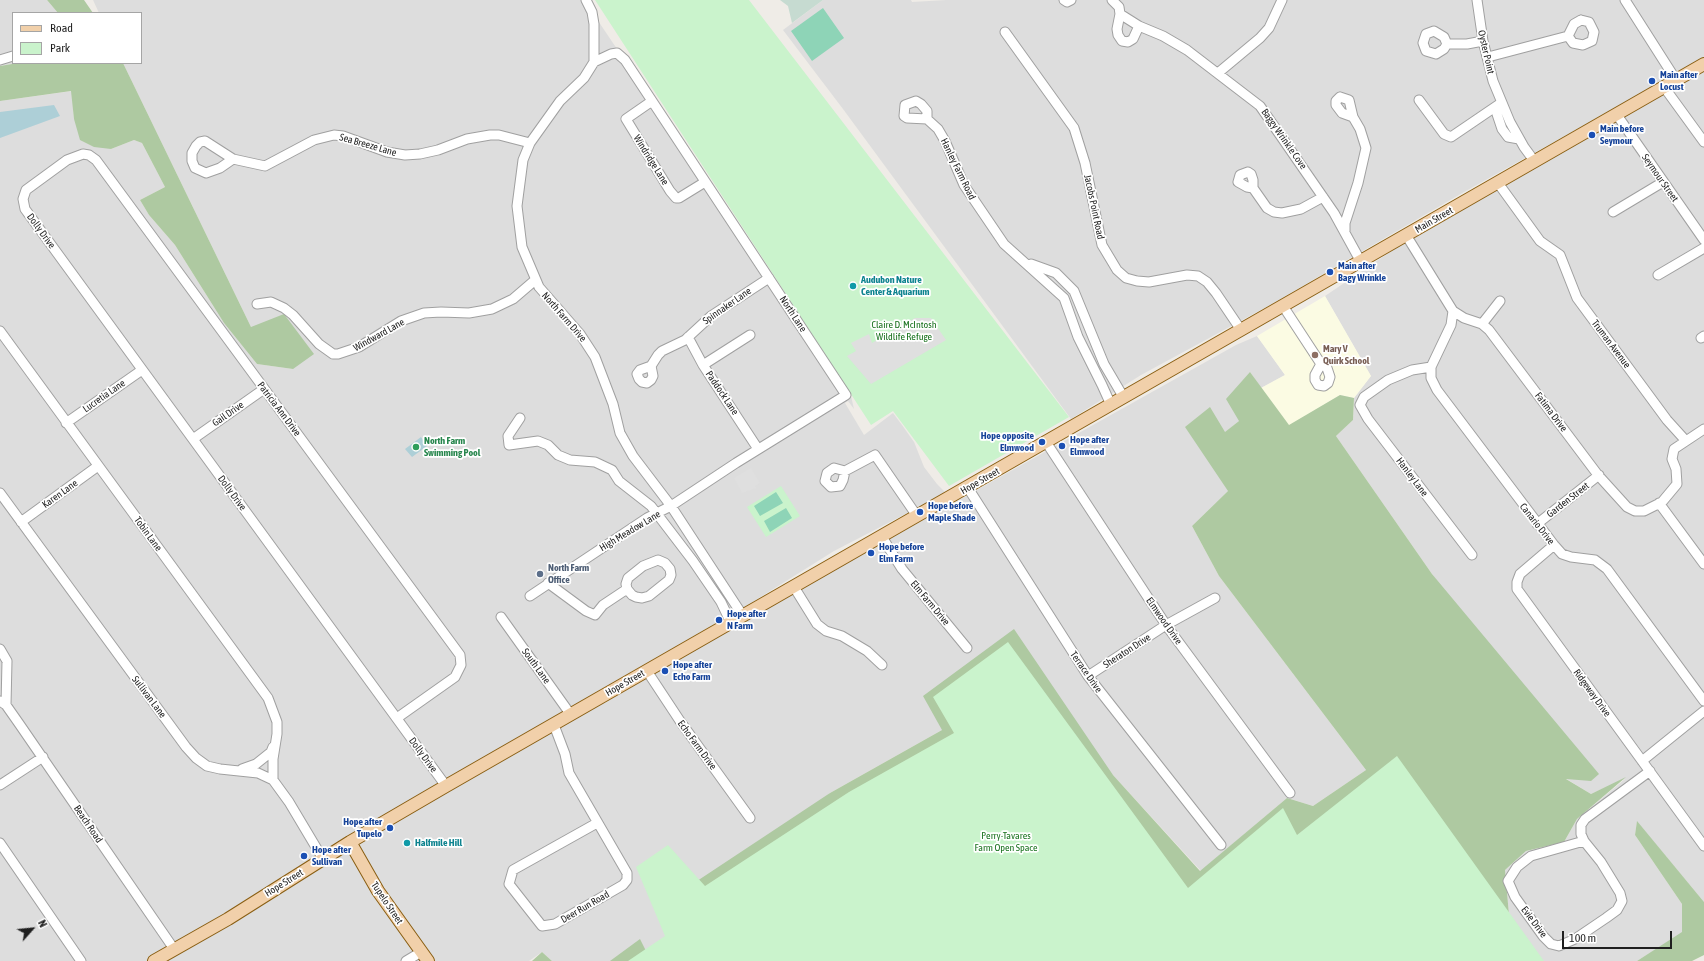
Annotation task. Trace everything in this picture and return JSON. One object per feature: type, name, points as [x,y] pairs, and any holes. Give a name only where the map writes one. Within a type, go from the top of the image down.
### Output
[{"type":"main road","name":"Main Street","points":[[1163,375],[1704,64]]},
{"type":"main road","name":"Hope Street","points":[[154,961],[228,919],[350,842],[446,786],[1163,375]]},
{"type":"main road","name":"Tupelo Street","points":[[350,842],[378,891],[424,956]]},
{"type":"street","points":[[586,0],[592,12],[594,24],[594,62]]},
{"type":"street","points":[[1064,0],[1067,2],[1071,0]]},
{"type":"street","name":"Baggy Wrinkle Cove","points":[[1112,0],[1119,7],[1120,14],[1139,26],[1174,41],[1260,106],[1323,197],[1361,262]]},
{"type":"street","points":[[1218,73],[1260,38],[1269,28],[1282,0]]},
{"type":"street","name":"Oyster Point","points":[[1477,0],[1483,41],[1493,81],[1501,103],[1497,114],[1502,129],[1508,137],[1519,139],[1535,162]]},
{"type":"street","points":[[1625,0],[1676,80]]},
{"type":"street","points":[[1120,14],[1117,29],[1118,35],[1122,41],[1128,42],[1133,39],[1139,26]]},
{"type":"street","name":"Jacobs Point Road","points":[[1005,32],[1074,128],[1085,163],[1102,245],[1117,270],[1126,278],[1136,281],[1149,282],[1187,275],[1198,276],[1207,282],[1216,293],[1242,330]]},
{"type":"street","points":[[1488,57],[1568,36]]},
{"type":"street","points":[[1447,44],[1467,44],[1483,41]]},
{"type":"street","name":"North Lane","points":[[594,62],[610,54],[617,53],[625,60],[846,395],[758,449],[671,506]]},
{"type":"street","points":[[0,60],[12,56]]},
{"type":"street","name":"North Farm Drive","points":[[594,62],[584,78],[560,101],[530,143],[523,160],[517,206],[522,247],[534,281],[548,299],[580,334],[590,348],[613,404],[620,433],[649,479],[671,506],[743,616]]},
{"type":"street","points":[[1664,87],[1704,142]]},
{"type":"street","points":[[1419,100],[1444,134],[1451,137],[1501,103]]},
{"type":"street","name":"Windridge Lane","points":[[652,101],[626,119],[670,191],[676,198],[679,198],[705,182]]},
{"type":"street","name":"Seymour Street","points":[[1617,115],[1704,240]]},
{"type":"street","points":[[1345,233],[1345,222],[1358,183],[1366,148],[1360,129],[1353,117]]},
{"type":"street","name":"Hanley Farm Road","points":[[927,119],[938,129],[945,140],[964,185],[972,199],[1004,244],[1064,298],[1078,337],[1111,405]]},
{"type":"street","name":"Sea Breeze Lane","points":[[233,158],[265,166],[314,140],[334,136],[343,136],[387,152],[405,155],[420,154],[438,150],[467,139],[490,135],[499,135],[530,143]]},
{"type":"street","name":"Patricia Ann Drive","points":[[23,199],[29,187],[67,160],[83,154],[93,157],[462,659],[460,668],[455,677],[397,718]]},
{"type":"street","points":[[1613,212],[1663,182]]},
{"type":"street","name":"Truman Avenue","points":[[1498,183],[1540,241],[1560,255],[1577,298],[1667,420],[1686,440]]},
{"type":"street","points":[[1253,188],[1267,208],[1274,212],[1282,213],[1301,209],[1323,197]]},
{"type":"street","name":"Dolly Drive","points":[[23,199],[25,209],[446,786]]},
{"type":"street","points":[[1406,236],[1453,311],[1451,324],[1431,367]]},
{"type":"street","points":[[1658,274],[1704,248]]},
{"type":"street","name":"Hanley Farm Road","points":[[1018,256],[1038,268],[1056,273],[1065,280],[1077,298],[1107,369],[1124,398]]},
{"type":"street","name":"Spinnaker Lane","points":[[651,366],[659,354],[688,337],[710,316],[769,278]]},
{"type":"street","name":"Windward Lane","points":[[257,304],[271,302],[284,308],[293,315],[319,344],[333,354],[338,354],[359,348],[401,321],[424,313],[469,313],[492,309],[512,299],[534,281]]},
{"type":"street","points":[[1067,304],[1077,298]]},
{"type":"street","points":[[1482,324],[1500,301]]},
{"type":"street","points":[[1284,306],[1321,364]]},
{"type":"street","name":"Fatima Drive","points":[[1453,311],[1464,318],[1482,324],[1489,330],[1599,475],[1627,507],[1634,511],[1653,508],[1659,503]]},
{"type":"street","name":"Tobin Lane","points":[[0,331],[268,698],[277,722],[276,744],[273,759],[273,780]]},
{"type":"street","points":[[1078,337],[1090,331]]},
{"type":"street","points":[[703,365],[750,335]]},
{"type":"street","name":"Paddock Lane","points":[[688,337],[703,365],[758,449]]},
{"type":"street","name":"Hanley Lane","points":[[1431,367],[1399,375],[1364,397],[1360,404],[1368,419],[1472,555]]},
{"type":"street","name":"Canario Drive","points":[[1431,367],[1431,378],[1445,403],[1554,545],[1562,554],[1571,557],[1584,557],[1595,560],[1607,569],[1704,701]]},
{"type":"street","points":[[1096,374],[1107,369]]},
{"type":"street","name":"Lucretia Lane","points":[[66,423],[142,370]]},
{"type":"street","name":"Gail Drive","points":[[193,439],[264,389]]},
{"type":"street","points":[[520,418],[508,436],[508,444],[538,441],[548,445],[558,455],[570,460],[595,462],[612,470],[619,480],[650,506],[658,514],[721,602],[732,623]]},
{"type":"street","points":[[1704,429],[1674,449],[1672,459],[1676,469],[1677,484],[1659,503],[1704,564]]},
{"type":"street","name":"Elmwood Drive","points":[[1046,442],[1166,625],[1290,793]]},
{"type":"street","points":[[845,471],[875,454],[917,516]]},
{"type":"street","name":"Karen Lane","points":[[21,522],[98,466]]},
{"type":"street","name":"Garden Street","points":[[1537,524],[1599,475]]},
{"type":"street","name":"Terrace Drive","points":[[968,488],[1088,676],[1221,845]]},
{"type":"street","name":"Sullivan Lane","points":[[0,493],[186,747],[196,758],[207,766],[220,769],[258,773],[273,780]]},
{"type":"street","name":"High Meadow Lane","points":[[530,596],[641,522],[671,506]]},
{"type":"street","name":"Elm Farm Drive","points":[[882,537],[902,569],[966,648]]},
{"type":"street","name":"Ridgeway Drive","points":[[1554,545],[1520,574],[1517,582],[1517,590],[1704,846]]},
{"type":"street","points":[[658,560],[665,563],[670,569],[671,575],[669,580],[649,596],[642,598],[636,597],[627,589],[626,584],[628,578],[649,562],[658,560]]},
{"type":"street","points":[[548,583],[586,611],[595,615],[603,605],[627,589]]},
{"type":"street","points":[[794,587],[817,624],[826,631],[842,636],[867,651],[882,665]]},
{"type":"street","name":"Sheraton Drive","points":[[1088,676],[1166,625],[1215,598]]},
{"type":"street","name":"South Lane","points":[[501,617],[571,715]]},
{"type":"street","points":[[0,649],[7,661],[8,672],[3,703]]},
{"type":"street","name":"Echo Farm Drive","points":[[647,671],[680,722],[750,818]]},
{"type":"street","points":[[0,678],[8,672]]},
{"type":"street","name":"Beach Road","points":[[3,703],[43,757],[174,949]]},
{"type":"street","points":[[1642,761],[1704,711]]},
{"type":"street","name":"Deer Run Road","points":[[554,725],[565,754],[569,773],[627,873],[627,880],[623,885],[555,924],[542,926],[510,884],[513,870],[597,823]]},
{"type":"street","points":[[237,770],[256,764],[271,752],[276,744]]},
{"type":"street","points":[[0,784],[43,757]]},
{"type":"street","points":[[1584,841],[1581,834],[1581,825],[1585,819],[1650,771]]},
{"type":"street","points":[[273,780],[289,802],[323,859]]},
{"type":"street","name":"Evie Drive","points":[[1584,841],[1608,872],[1620,893],[1622,901],[1617,910],[1606,918],[1558,946],[1551,944],[1543,936],[1515,897],[1508,881],[1517,867],[1531,856],[1584,841]]},
{"type":"street","points":[[0,843],[82,961]]},
{"type":"street","points":[[406,961],[424,956]]},
{"type":"shaded area","points":[[0,0],[47,0],[57,12],[12,12],[12,64],[0,66]]},
{"type":"shaded area","points":[[93,0],[584,0],[851,396],[854,409],[848,401],[845,403],[864,435],[893,413],[902,425],[914,442],[924,467],[946,493],[834,551],[751,603],[596,692],[605,703],[723,632],[1236,345],[1257,336],[1285,375],[1261,388],[1250,372],[1239,421],[1226,432],[1228,491],[1192,526],[1219,576],[1366,770],[1313,806],[1287,798],[1201,871],[1113,775],[942,730],[830,793],[684,961],[552,961],[542,952],[529,961],[0,961],[0,101],[72,91],[74,119],[111,149],[134,140],[142,143],[165,187],[140,200],[149,215],[175,245],[224,323],[257,364],[293,369],[251,327],[123,64],[142,64],[142,12],[99,12]]},
{"type":"shaded area","points":[[780,0],[823,0],[792,23],[788,6]]},
{"type":"shaded area","points":[[823,0],[911,0],[912,2],[946,0],[1704,0],[1704,902],[1637,822],[1635,835],[1682,904],[1682,933],[1637,961],[1527,961],[1510,926],[1505,870],[1526,851],[1564,842],[1577,819],[1625,779],[1591,794],[1565,778],[1432,574],[1336,436],[1353,420],[1354,398],[1371,376],[1325,296],[1439,219],[1669,78],[1464,192],[1270,305],[1141,375],[1071,419],[843,109],[783,30]]},
{"type":"shaded area","name":"Mary V Quirk School","points":[[1325,296],[1371,376],[1354,398],[1340,395],[1289,426],[1261,388],[1285,375],[1257,336]]},
{"type":"shaded area","points":[[915,318],[931,318],[946,340],[871,384],[847,356],[856,351],[851,343],[869,334],[872,343]]},
{"type":"shaded area","points":[[751,468],[760,483],[755,486],[756,488],[742,493],[734,478]]},
{"type":"green space","points":[[47,0],[84,0],[92,12],[57,12]]},
{"type":"green space","name":"Claire D. McIntosh Wildlife Refuge","points":[[595,0],[749,0],[1069,417],[949,486],[893,411],[871,425]]},
{"type":"green space","points":[[823,8],[844,38],[812,61],[791,31]]},
{"type":"green space","points":[[12,64],[123,64],[251,327],[284,314],[314,354],[293,369],[257,364],[224,323],[175,245],[149,215],[140,200],[165,187],[142,143],[134,140],[111,149],[94,147],[80,140],[74,119],[71,91],[0,101],[0,66]]},
{"type":"green space","points":[[1250,372],[1289,425],[1340,395],[1354,398],[1353,420],[1336,436],[1432,574],[1599,774],[1591,781],[1566,779],[1591,794],[1626,777],[1577,819],[1564,842],[1526,851],[1505,870],[1510,926],[684,961],[723,893],[688,887],[830,793],[942,730],[923,696],[1014,629],[1113,775],[1200,871],[1287,798],[1313,806],[1366,770],[1219,576],[1192,526],[1228,491],[1185,427],[1210,407],[1225,432],[1239,421],[1226,399]]},
{"type":"green space","points":[[781,486],[800,516],[766,537],[747,507]]},
{"type":"green space","points":[[776,492],[783,503],[760,516],[754,506]]},
{"type":"green space","points":[[786,508],[792,518],[770,532],[764,521]]},
{"type":"green space","name":"Perry-Tavares Farm Open Space","points":[[1008,642],[1188,888],[1283,808],[1297,835],[1397,756],[1544,961],[628,961],[665,936],[636,867],[668,845],[705,886],[849,792],[954,733],[933,697]]},
{"type":"green space","points":[[1637,821],[1704,902],[1704,955],[1692,961],[1637,961],[1682,932],[1682,904],[1635,835]]},
{"type":"green space","points":[[640,939],[651,961],[610,961]]},
{"type":"green space","points":[[542,952],[552,961],[532,961]]},
{"type":"water","points":[[54,105],[60,116],[0,138],[0,112]]},
{"type":"water","name":"North Farm Swimming Pool","points":[[421,437],[427,446],[412,457],[405,449]]},
{"type":"place","name":"Main after Locust","points":[[1652,81]]},
{"type":"place","name":"Main before Seymour","points":[[1592,135]]},
{"type":"place","name":"Main after Bagy Wrinkle","points":[[1330,272]]},
{"type":"place","name":"Audubon Nature Center & Aquarium","points":[[853,286]]},
{"type":"place","name":"Mary V Quirk School","points":[[1315,355]]},
{"type":"place","name":"Hope opposite Elmwood","points":[[1042,442]]},
{"type":"place","name":"Hope after Elmwood","points":[[1062,446]]},
{"type":"place","name":"North Farm Swimming Pool","points":[[416,447]]},
{"type":"place","name":"Hope before Maple Shade","points":[[920,512]]},
{"type":"place","name":"Hope before Elm Farm","points":[[871,553]]},
{"type":"place","name":"North Farm Office","points":[[540,574]]},
{"type":"place","name":"Hope after N Farm","points":[[719,620]]},
{"type":"place","name":"Hope after Echo Farm","points":[[665,671]]},
{"type":"place","name":"Hope after Tupelo","points":[[390,828]]},
{"type":"place","name":"Halfmile Hill","points":[[407,843]]},
{"type":"place","name":"Hope after Sullivan","points":[[304,856]]}]
